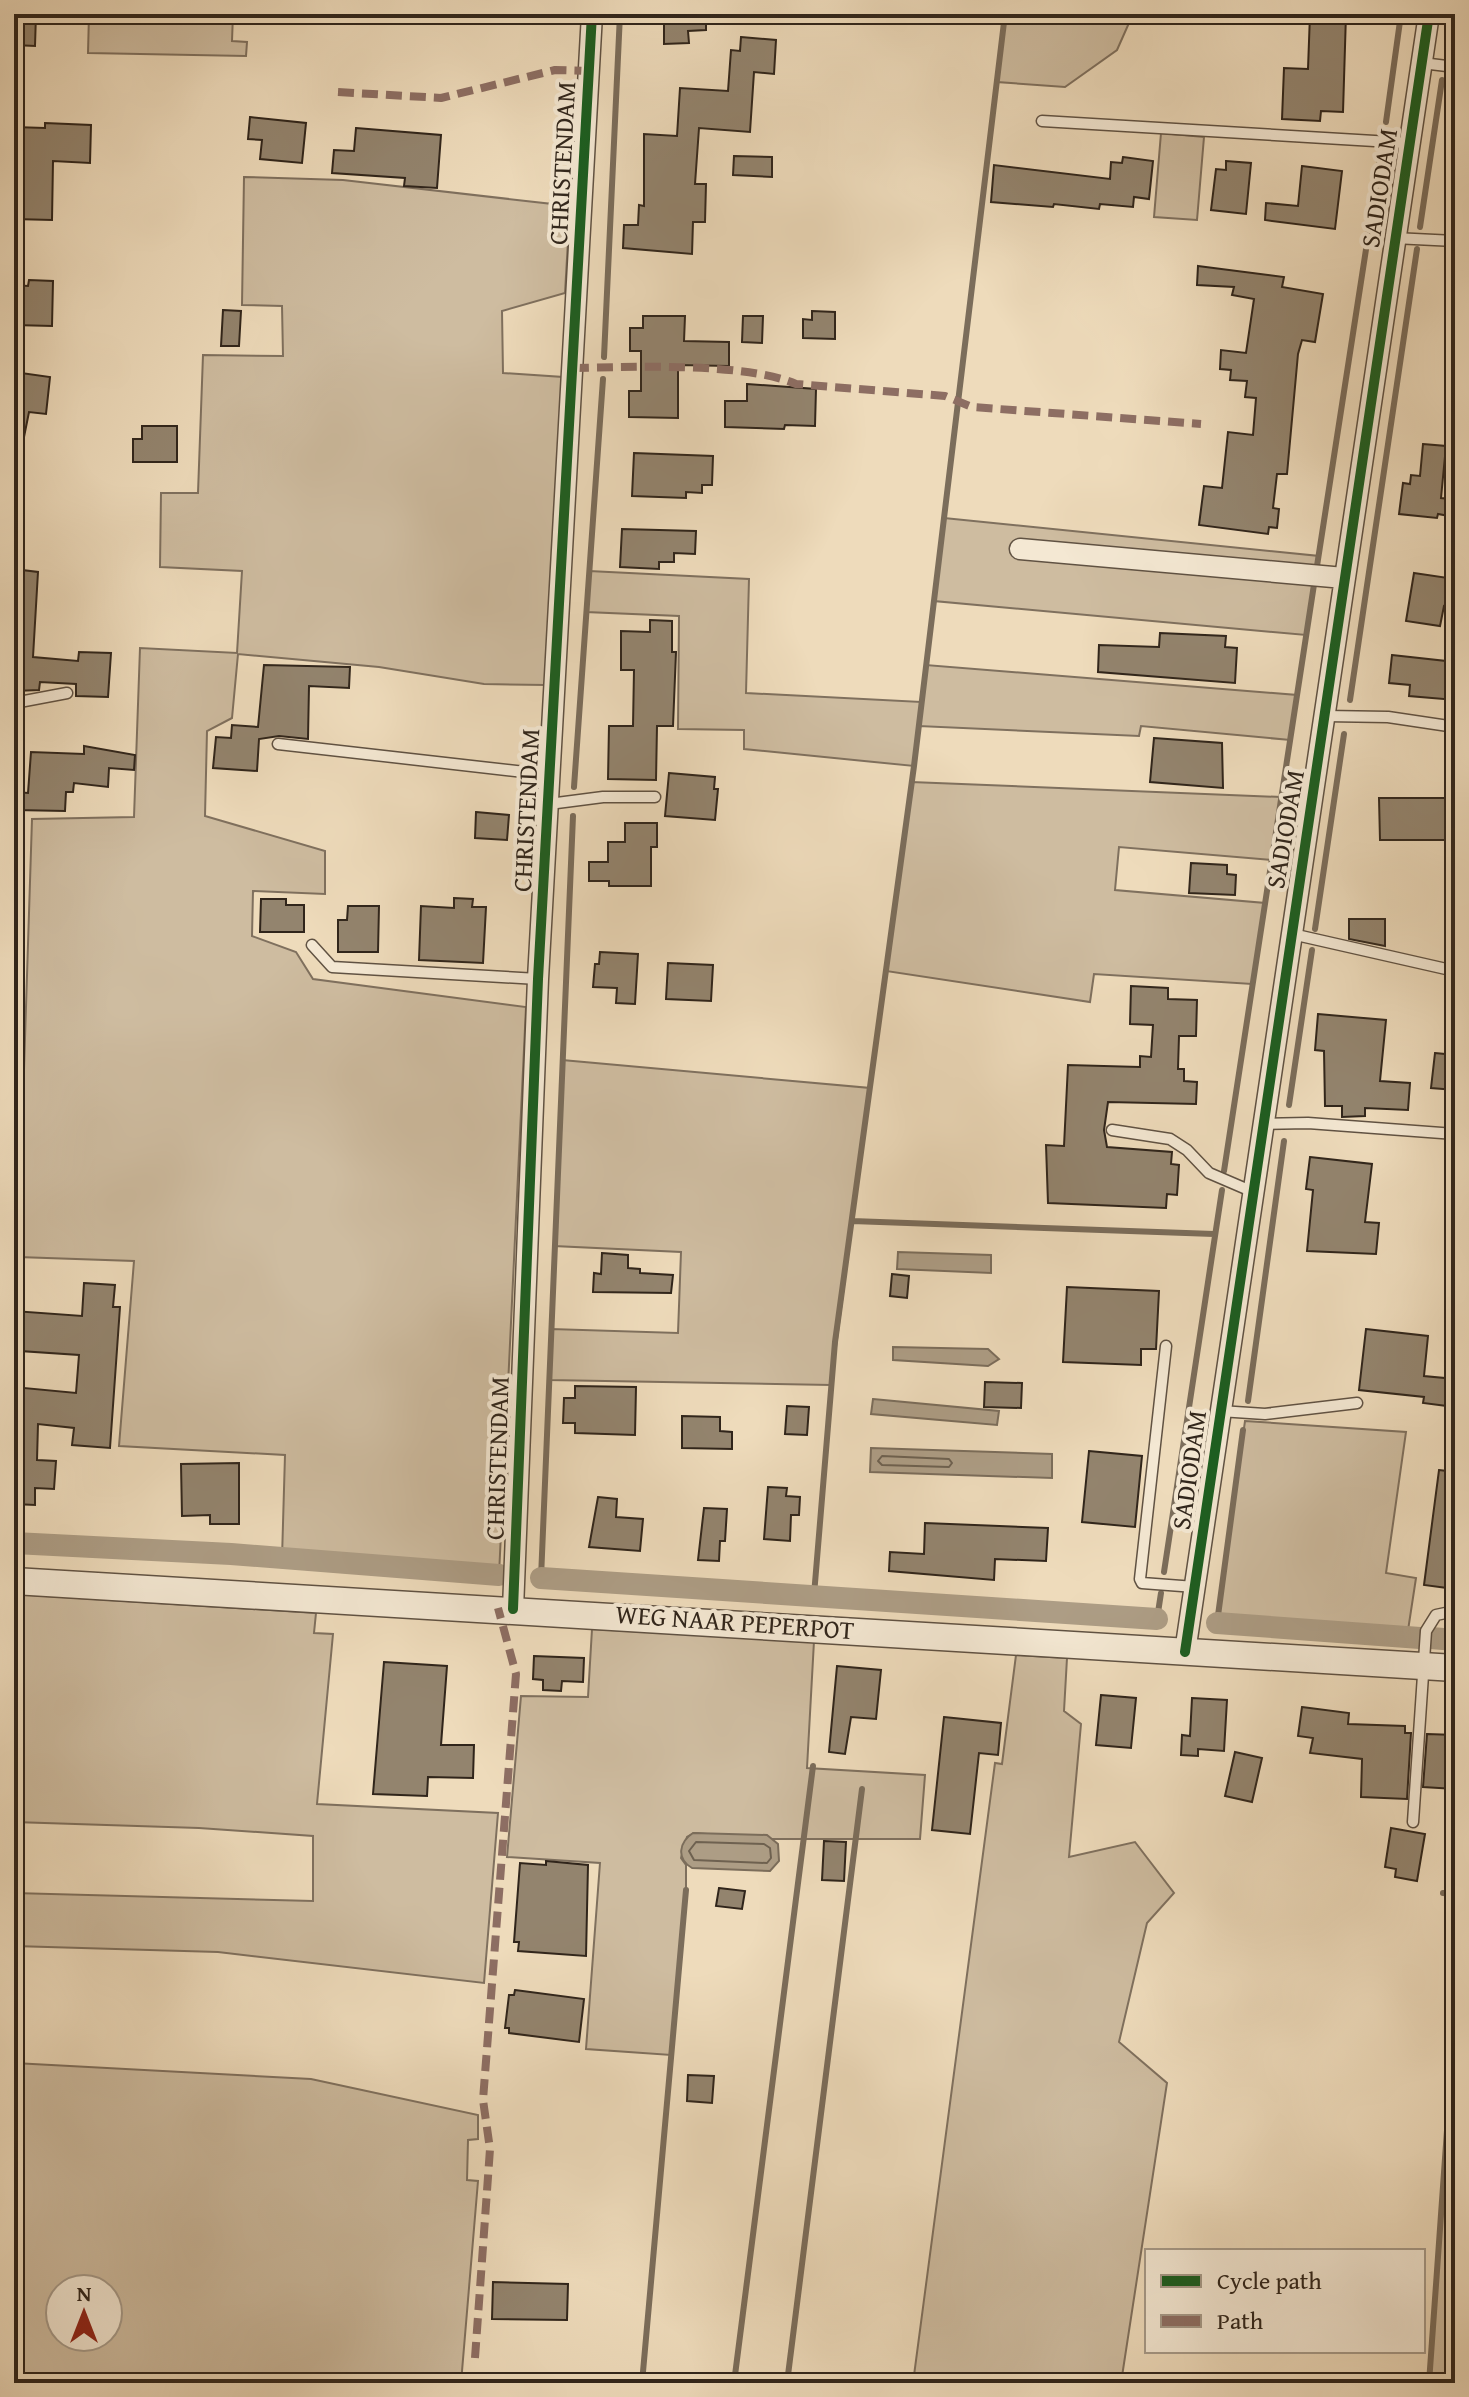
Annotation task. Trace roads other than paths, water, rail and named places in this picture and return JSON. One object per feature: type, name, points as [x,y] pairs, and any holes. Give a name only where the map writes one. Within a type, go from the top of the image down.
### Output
[{"type":"street","name":"CHRISTENDAM","points":[[513,1609],[538,979],[592,14]]},
{"type":"street","name":"SADIODAM","points":[[1185,1652],[1251,1191],[1326,716],[1429,14]]},
{"type":"street","points":[[1020,549],[1300,571],[1344,578]]},
{"type":"street","name":"WEG NAAR PEPERPOT","points":[[14,1581],[1455,1668]]},
{"type":"lane","points":[[1422,63],[1455,67]]},
{"type":"lane","points":[[1042,121],[1408,143]]},
{"type":"lane","points":[[1394,238],[1455,241]]},
{"type":"lane","points":[[14,703],[67,693]]},
{"type":"lane","points":[[1326,716],[1388,717],[1455,727]]},
{"type":"lane","points":[[278,744],[551,775]]},
{"type":"lane","points":[[549,804],[603,797],[655,797]]},
{"type":"lane","points":[[1290,934],[1455,971]]},
{"type":"lane","points":[[312,945],[332,967],[538,979]]},
{"type":"lane","points":[[1261,1124],[1308,1123],[1455,1134]]},
{"type":"lane","points":[[1112,1130],[1170,1139],[1187,1150],[1209,1173],[1251,1191]]},
{"type":"lane","points":[[1166,1346],[1140,1579],[1142,1583],[1195,1587]]},
{"type":"lane","points":[[1220,1411],[1265,1414],[1357,1403]]},
{"type":"lane","points":[[1413,1822],[1429,1623],[1436,1615],[1455,1611]]},
{"type":"water","points":[[898,1252],[991,1255],[991,1273],[897,1269]]},
{"type":"water","points":[[893,1347],[988,1349],[999,1359],[988,1366],[893,1360]]},
{"type":"water","points":[[873,1399],[999,1411],[997,1425],[871,1414]]},
{"type":"water","points":[[871,1448],[1052,1454],[1052,1478],[870,1472]]},
{"type":"water","points":[[693,1833],[767,1835],[778,1844],[779,1861],[770,1871],[692,1868],[683,1860],[681,1850]]},
{"type":"waterway","points":[[604,357],[620,14]]},
{"type":"waterway","points":[[814,1595],[835,1342],[914,766],[1005,14]]},
{"type":"waterway","points":[[1386,122],[1401,14]]},
{"type":"waterway","points":[[1447,46],[1452,14]]},
{"type":"waterway","points":[[1420,227],[1442,80]]},
{"type":"waterway","points":[[1317,566],[1380,159]]},
{"type":"waterway","points":[[1350,700],[1417,249]]},
{"type":"waterway","points":[[574,787],[603,379]]},
{"type":"waterway","points":[[1224,1171],[1315,578]]},
{"type":"waterway","points":[[1315,929],[1344,734]]},
{"type":"waterway","points":[[541,1578],[573,816]]},
{"type":"waterway","points":[[1289,1105],[1312,950]]},
{"type":"waterway","points":[[1248,1401],[1284,1141]]},
{"type":"waterway","points":[[1164,1572],[1222,1190]]},
{"type":"waterway","points":[[852,1221],[1214,1234]]},
{"type":"waterway","points":[[1217,1623],[1243,1430]]},
{"type":"waterway","points":[[14,1543],[231,1554],[499,1575]]},
{"type":"waterway","points":[[541,1578],[1157,1619]]},
{"type":"waterway","points":[[1157,1619],[1161,1593]]},
{"type":"waterway","points":[[1217,1623],[1420,1638]]},
{"type":"waterway","points":[[1431,1638],[1455,1640]]},
{"type":"waterway","points":[[734,2383],[813,1766]]},
{"type":"waterway","points":[[787,2383],[862,1789]]},
{"type":"waterway","points":[[642,2383],[686,1890]]},
{"type":"waterway","points":[[1443,1893],[1455,1894]]},
{"type":"waterway","points":[[1429,2383],[1455,2018]]}]
